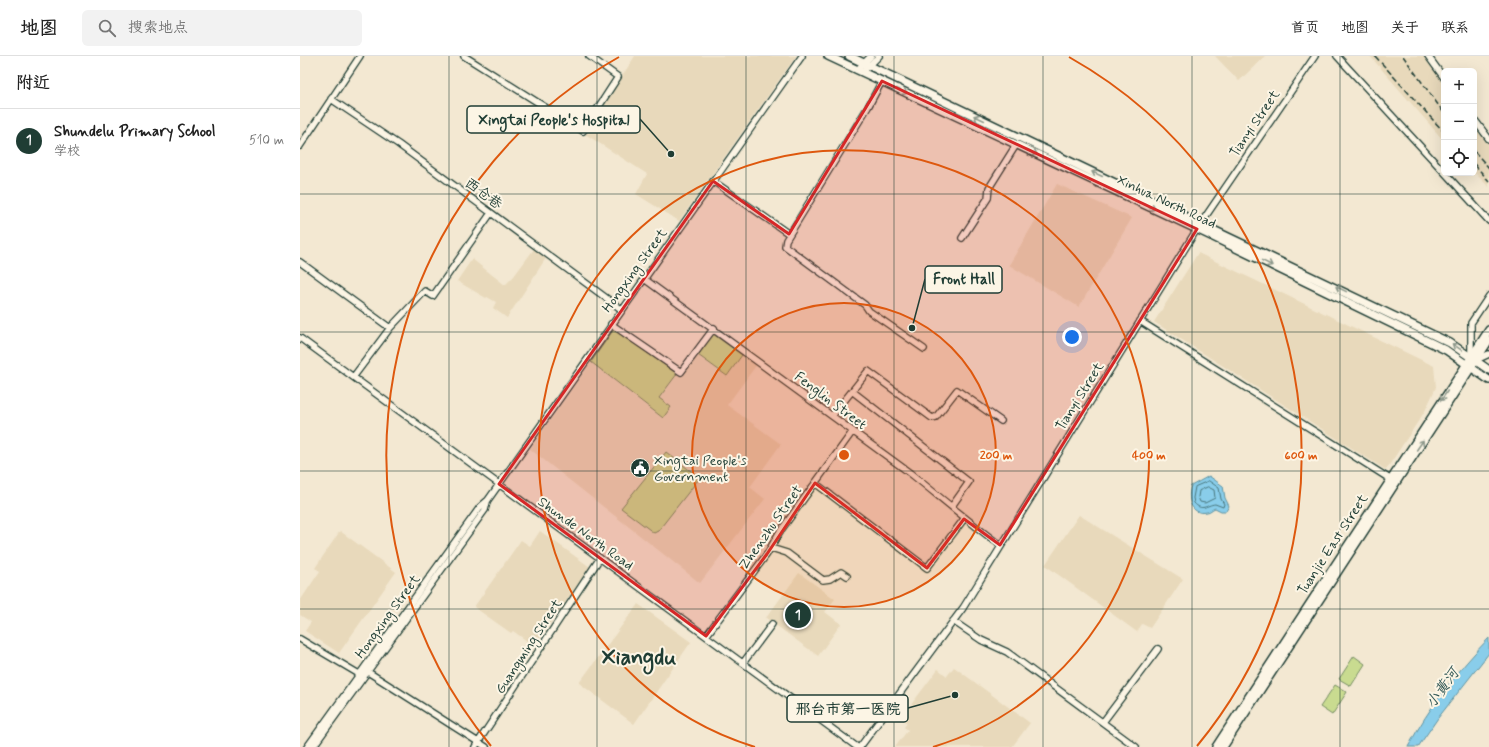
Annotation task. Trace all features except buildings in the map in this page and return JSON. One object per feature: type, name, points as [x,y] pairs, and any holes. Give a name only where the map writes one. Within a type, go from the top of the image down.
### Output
[{"type":"main road","name":"Xinhua North Road","points":[[828,56],[1197,230],[1446,350],[1489,380]]},
{"type":"main road","name":"Xinhua North Road","points":[[849,56],[1450,343],[1489,370]]},
{"type":"main road","points":[[1473,359],[1489,330]]},
{"type":"main road","points":[[1473,359],[1489,340]]},
{"type":"main road","name":"Tuanjie East Street","points":[[1223,747],[1473,359]]},
{"type":"main road","name":"Tuanjie East Street","points":[[1216,747],[1390,479],[1469,366]]},
{"type":"street","points":[[300,146],[360,56]]},
{"type":"street","points":[[464,56],[580,131],[586,128],[618,78],[589,56]]},
{"type":"street","name":"Hongxing Street","points":[[307,747],[480,507],[488,500],[621,309],[802,56]]},
{"type":"street","points":[[867,64],[871,56]]},
{"type":"street","points":[[860,71],[879,56]]},
{"type":"street","name":"Tianyi Street","points":[[860,747],[954,621],[1201,223],[1315,56]]},
{"type":"street","points":[[1336,56],[1441,169]]},
{"type":"street","points":[[1428,56],[1441,74]]},
{"type":"street","points":[[882,81],[868,107],[790,234],[785,243],[785,247],[865,305],[869,311],[924,349]]},
{"type":"street","name":"西仓巷","points":[[331,99],[398,144],[621,309]]},
{"type":"street","points":[[1477,123],[1489,139]]},
{"type":"street","points":[[962,238],[988,198],[989,188],[1016,145]]},
{"type":"street","points":[[1448,176],[1489,221]]},
{"type":"street","points":[[713,181],[790,234]]},
{"type":"street","points":[[354,376],[390,328],[425,291],[433,296],[492,213]]},
{"type":"street","points":[[300,262],[390,328]]},
{"type":"street","name":"Fenglin Street","points":[[644,278],[853,431],[952,506],[964,519],[1000,545]]},
{"type":"street","points":[[1489,296],[1471,323],[1473,359],[1489,354]]},
{"type":"street","points":[[1140,321],[1390,479]]},
{"type":"street","points":[[611,324],[680,372],[714,328]]},
{"type":"street","name":"Shunde North Road","points":[[300,338],[354,376],[857,747]]},
{"type":"street","points":[[832,416],[866,372],[870,371],[932,418],[937,417],[957,390],[1001,421]]},
{"type":"street","points":[[852,391],[969,482],[952,506]]},
{"type":"street","name":"Zhenzhu Street","points":[[706,636],[771,548],[779,533],[853,431]]},
{"type":"street","points":[[815,484],[927,568],[964,519]]},
{"type":"street","name":"Hongxing Street","points":[[313,747],[485,510],[488,500]]},
{"type":"street","points":[[771,548],[787,553],[823,580],[830,580],[840,572],[847,576]]},
{"type":"street","name":"Guangming Street","points":[[477,744],[600,558]]},
{"type":"street","points":[[954,621],[977,638],[1007,652],[1136,747]]},
{"type":"street","points":[[743,663],[772,624]]},
{"type":"street","points":[[300,640],[359,674]]},
{"type":"street","points":[[1103,722],[1158,650]]},
{"type":"street","points":[[368,672],[477,744],[486,747]]},
{"type":"highlighted area","points":[[882,81],[1197,229],[1000,545],[964,519],[927,568],[815,483],[767,554],[706,636],[499,484],[713,181],[789,234]]},
{"type":"shaded area","points":[[635,56],[796,56],[679,221],[636,194],[647,174],[585,134]]},
{"type":"shaded area","points":[[1215,56],[1265,56],[1239,81]]},
{"type":"shaded area","points":[[1370,56],[1424,56],[1441,79],[1441,138]]},
{"type":"shaded area","points":[[1477,129],[1489,145],[1489,187],[1477,175]]},
{"type":"shaded area","points":[[1057,184],[1132,218],[1079,307],[1009,265]]},
{"type":"shaded area","points":[[534,249],[546,258],[507,318],[493,308],[496,302],[487,297],[486,298],[457,281],[472,259],[505,285],[514,276]]},
{"type":"shaded area","points":[[1198,253],[1434,366],[1436,387],[1432,396],[1425,411],[1386,470],[1154,322]]},
{"type":"shaded area","name":"Xingtai People's Government","points":[[744,353],[758,363],[727,405],[781,444],[750,487],[765,499],[700,583],[530,449],[591,362],[662,418],[659,399],[677,374],[682,376],[698,355],[727,376]]},
{"type":"shaded area","points":[[1079,515],[1183,579],[1150,628],[1142,624],[1137,632],[1045,565]]},
{"type":"shaded area","points":[[340,531],[396,572],[339,653],[305,631],[311,622],[300,615],[300,601],[320,571],[315,568]]},
{"type":"shaded area","points":[[540,531],[590,567],[534,646],[513,631],[511,633],[474,607],[521,540],[530,546]]},
{"type":"shaded area","points":[[799,573],[835,599],[825,612],[841,624],[818,656],[766,618]]},
{"type":"shaded area","points":[[638,604],[691,642],[634,724],[579,683]]},
{"type":"shaded area","points":[[954,667],[1030,723],[1012,747],[895,747],[908,730],[904,727],[907,723],[901,718],[938,669],[947,676]]},
{"type":"green space","points":[[614,329],[677,374],[659,398],[671,407],[663,418],[591,362]]},
{"type":"green space","points":[[713,334],[742,355],[727,376],[698,355]]},
{"type":"green space","points":[[666,452],[696,475],[698,480],[658,531],[654,533],[621,508]]},
{"type":"green space","points":[[1354,656],[1365,664],[1351,686],[1339,679]]},
{"type":"green space","points":[[1335,685],[1347,692],[1332,715],[1320,707]]},
{"type":"water","points":[[1209,476],[1223,486],[1225,498],[1229,506],[1226,511],[1221,511],[1215,508],[1208,512],[1201,512],[1197,511],[1191,505],[1189,495],[1191,486]]},
{"type":"water","points":[[1489,638],[1489,653],[1438,718],[1418,747],[1408,747],[1435,703],[1466,663]]},
{"type":"railway","points":[[1375,56],[1441,129]]},
{"type":"railway","points":[[1403,56],[1441,109]]},
{"type":"railway","points":[[1477,154],[1489,168]]},
{"type":"railway","points":[[1477,167],[1489,181]]},
{"type":"place","name":"Xingtai People's Hospital","points":[[671,154]]},
{"type":"place","name":"Front Hall","points":[[912,328]]},
{"type":"place","name":"Xingtai People's Government","points":[[640,468]]},
{"type":"place","name":"Shundelu Primary School","points":[[798,615]]},
{"type":"place","name":"邢台市第一医院","points":[[955,695]]},
{"type":"district","name":"Xiangdu","points":[[639,656]]},
{"type":"water label","name":"小黄河","points":[[1442,688]]}]
